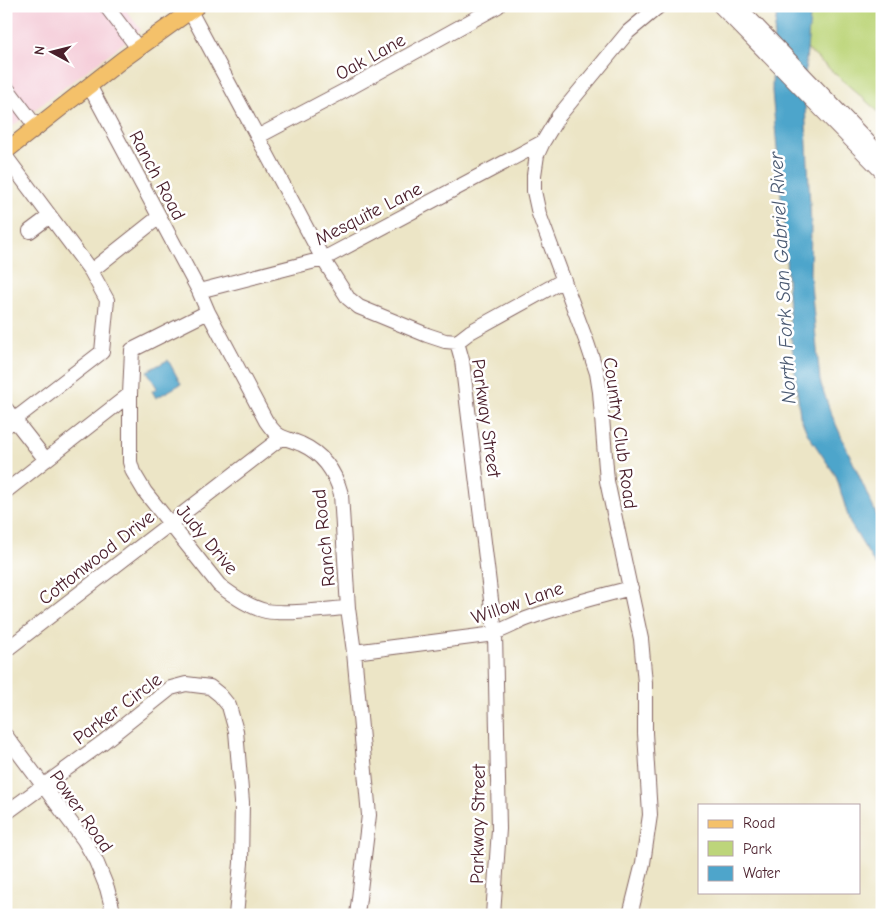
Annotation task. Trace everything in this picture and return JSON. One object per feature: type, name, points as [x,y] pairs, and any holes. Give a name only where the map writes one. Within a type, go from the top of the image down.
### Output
[{"type":"main road","points":[[6,151],[192,8]]},
{"type":"street","points":[[106,6],[138,48]]},
{"type":"street","name":"Oak Lane","points":[[259,136],[498,6]]},
{"type":"street","name":"Country Club Road","points":[[630,915],[643,863],[650,815],[642,639],[607,481],[597,373],[539,214],[534,191],[534,175],[543,142],[558,117],[628,32],[659,6]]},
{"type":"street","points":[[720,6],[882,172]]},
{"type":"street","points":[[738,6],[882,156]]},
{"type":"street","name":"Parkway Street","points":[[192,8],[323,259],[348,298],[360,306],[434,338],[445,342],[457,342],[462,360],[495,633],[499,829],[492,915]]},
{"type":"street","name":"Ranch Road","points":[[90,86],[266,421],[281,438],[312,450],[326,462],[335,477],[341,494],[348,608],[354,652],[369,815],[357,915]]},
{"type":"street","points":[[6,87],[37,128]]},
{"type":"street","name":"Mesquite Lane","points":[[199,291],[323,259],[543,142]]},
{"type":"street","points":[[6,157],[91,271],[107,300],[102,352],[9,418],[46,460]]},
{"type":"street","points":[[30,231],[50,216]]},
{"type":"street","points":[[91,271],[159,217]]},
{"type":"street","points":[[457,342],[470,332],[564,280]]},
{"type":"street","points":[[6,491],[130,394],[132,350],[208,312]]},
{"type":"street","name":"Judy Drive","points":[[130,394],[130,462],[133,472],[144,492],[219,585],[264,610],[281,612],[348,608]]},
{"type":"street","name":"Cottonwood Drive","points":[[6,650],[281,438]]},
{"type":"street","name":"Willow Lane","points":[[354,652],[455,640],[495,633],[525,619],[631,588]]},
{"type":"street","name":"Parker Circle","points":[[6,813],[102,743],[171,688],[179,685],[194,684],[215,690],[229,706],[236,731],[242,802],[241,863],[236,915]]},
{"type":"street","name":"Power Road","points":[[6,736],[84,840],[96,861],[107,888],[114,915]]},
{"type":"shaded area","points":[[6,6],[123,6],[141,30],[6,131]]},
{"type":"green space","points":[[808,6],[882,6],[882,115],[807,49]]},
{"type":"water","points":[[778,6],[811,6],[804,83],[811,226],[810,274],[820,381],[830,411],[882,527],[882,573],[850,523],[836,476],[807,433],[800,416],[790,329],[785,241],[772,91],[773,42]]},
{"type":"water","points":[[168,360],[181,384],[156,398],[152,391],[157,388],[147,371]]},
{"type":"water label","name":"North Fork San Gabriel River","points":[[782,278]]}]
